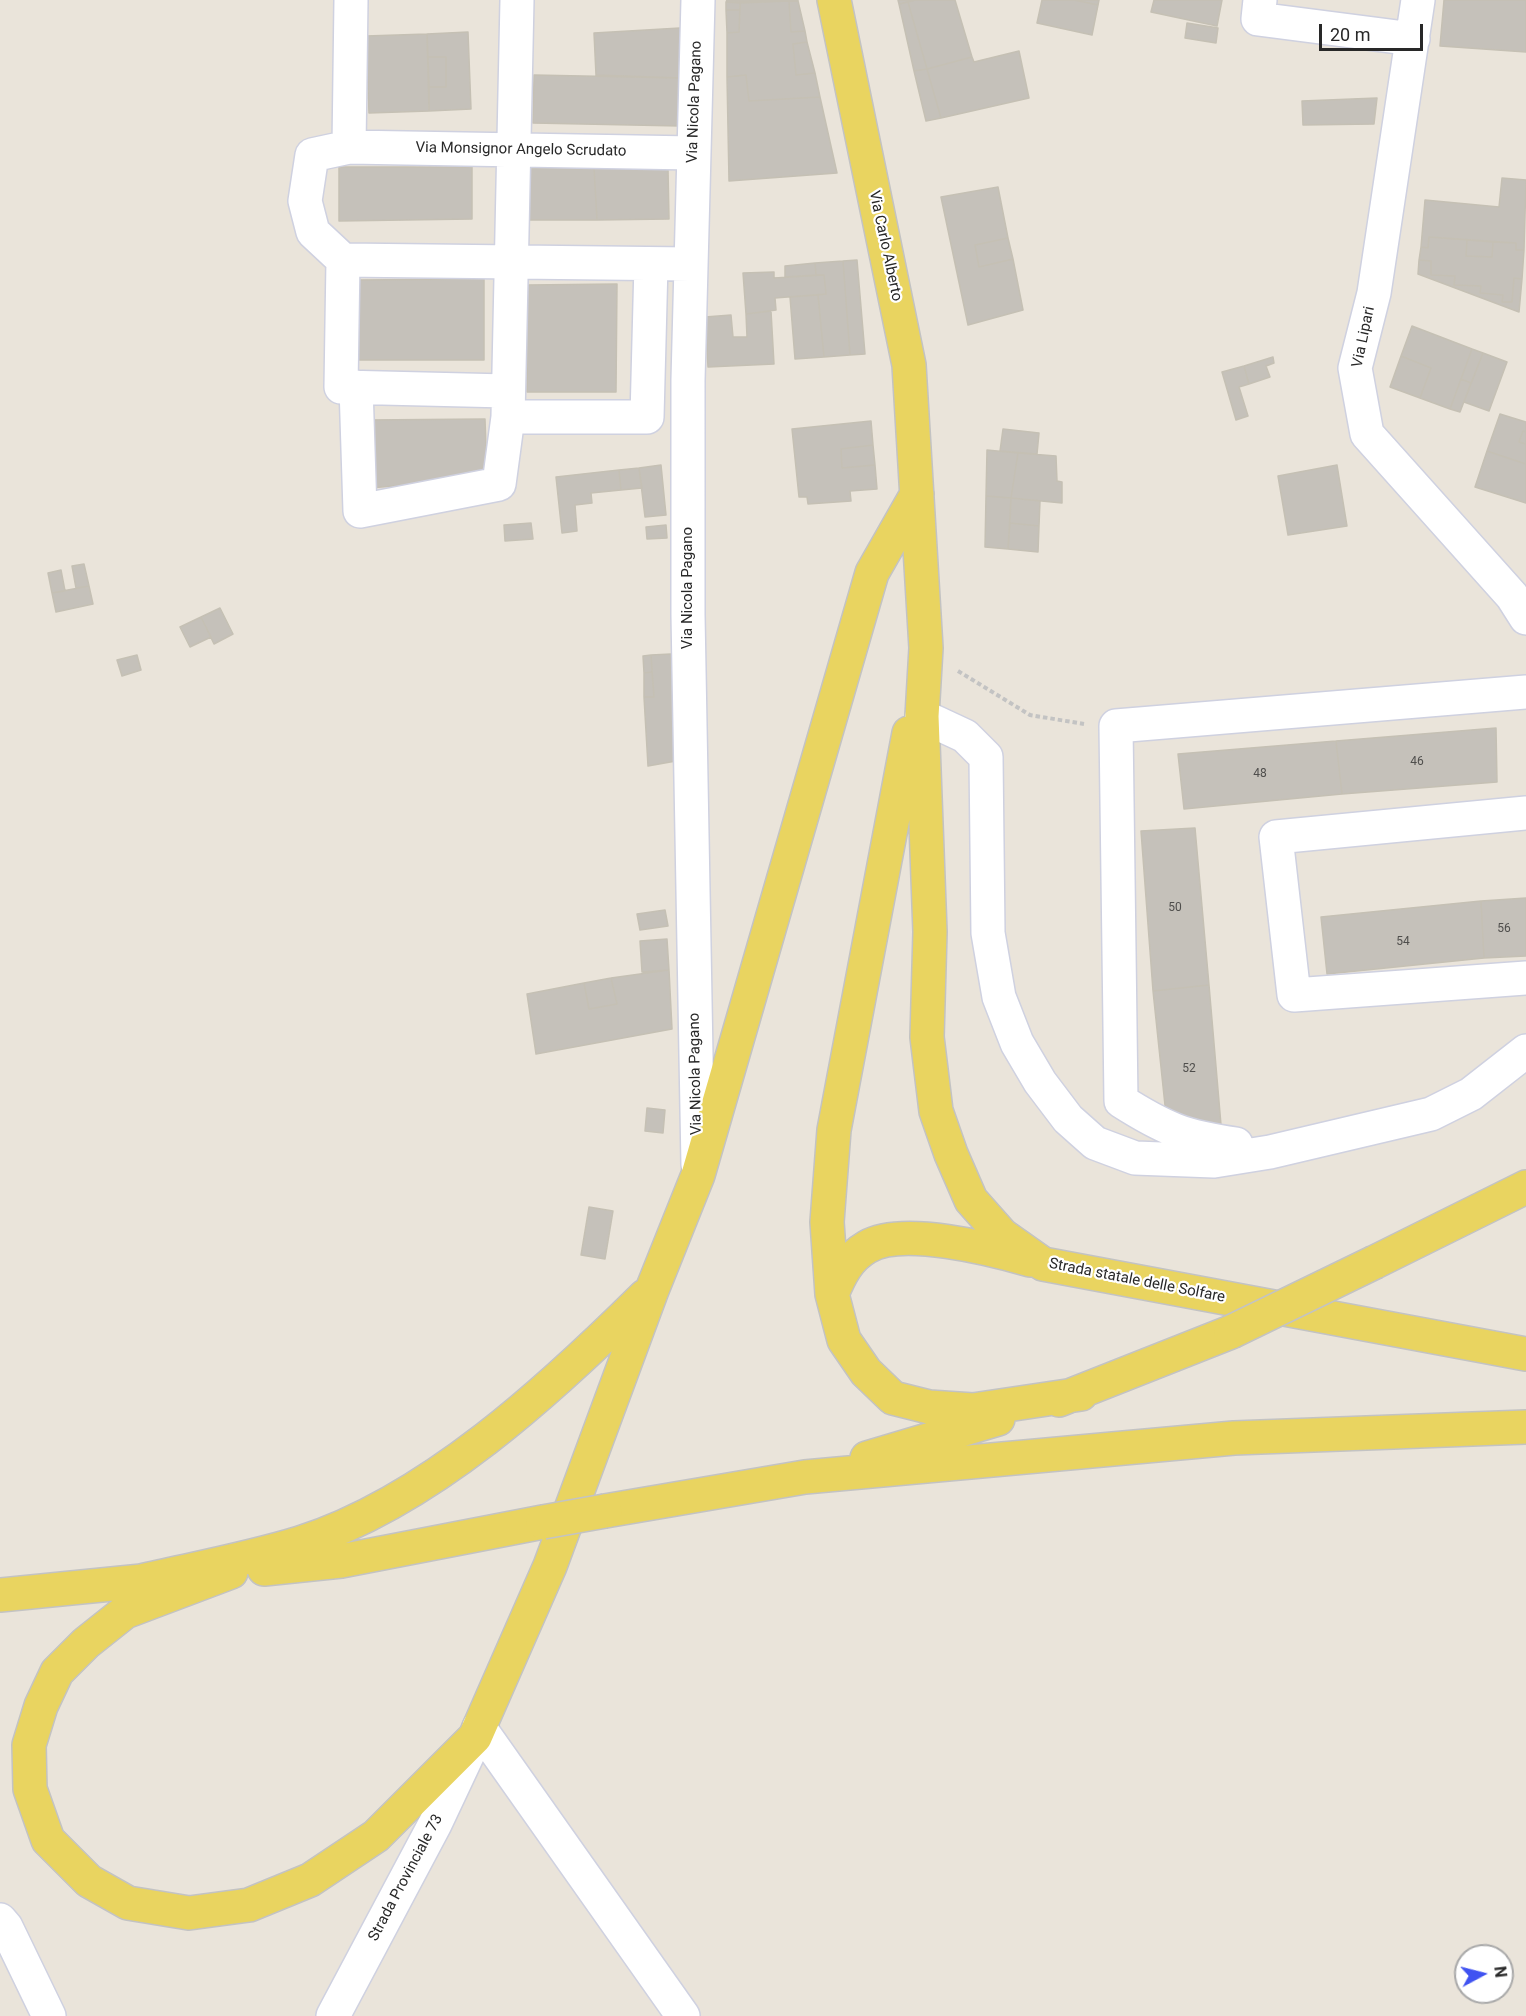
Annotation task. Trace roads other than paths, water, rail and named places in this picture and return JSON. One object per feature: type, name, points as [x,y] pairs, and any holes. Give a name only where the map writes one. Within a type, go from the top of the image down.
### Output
[{"type":"main road","name":"Via Carlo Alberto","points":[[834,0],[909,365],[926,648]]},
{"type":"main road","points":[[231,1572],[125,1612],[87,1643],[57,1672],[41,1706],[29,1744],[30,1789],[48,1840],[89,1881],[128,1903],[189,1913],[249,1905],[310,1880],[376,1836],[477,1732],[550,1566],[652,1290],[698,1175],[872,573],[917,494]]},
{"type":"main road","points":[[926,648],[834,1130],[827,1221],[832,1294],[844,1340],[866,1372],[893,1398],[929,1407],[973,1410],[1081,1394]]},
{"type":"main road","name":"Strada statale delle Solfare","points":[[926,648],[922,716],[930,932],[927,1037],[936,1111],[971,1200],[1002,1235],[1043,1264],[1526,1354]]},
{"type":"main road","points":[[805,1477],[1081,1394],[1231,1332],[1526,1187]]},
{"type":"main road","points":[[832,1294],[843,1268],[867,1246],[897,1240],[922,1237],[1013,1255],[1043,1264]]},
{"type":"main road","points":[[141,1581],[301,1543],[383,1508],[457,1458],[534,1401],[652,1290]]},
{"type":"main road","points":[[0,1595],[341,1561],[543,1522],[805,1477],[1234,1438],[1526,1426]]},
{"type":"street","points":[[349,147],[351,0]]},
{"type":"street","points":[[356,387],[360,511],[499,483],[508,404],[517,0]]},
{"type":"street","name":"Via Nicola Pagano","points":[[698,0],[690,264],[688,615],[698,1175]]},
{"type":"street","points":[[1260,0],[1258,19],[1413,39]]},
{"type":"street","name":"Via Lipari","points":[[1419,0],[1374,293],[1355,368],[1367,434],[1512,596],[1526,618]]},
{"type":"street","name":"Via Monsignor Angelo Scrudato","points":[[343,260],[313,232],[305,201],[312,155],[349,147],[693,153]]},
{"type":"street","points":[[651,264],[647,417],[341,387],[343,260],[690,264]]},
{"type":"street","points":[[1270,1152],[1236,1144],[1197,1139],[1156,1124],[1121,1101],[1116,726],[1526,692]]},
{"type":"street","points":[[922,716],[965,736],[986,757],[988,933],[999,997],[1017,1042],[1040,1082],[1068,1119],[1095,1143],[1135,1158],[1214,1161],[1270,1152],[1431,1114],[1471,1094],[1526,1051]]},
{"type":"street","points":[[1526,813],[1276,837],[1294,995],[1526,978]]},
{"type":"street","points":[[477,1732],[682,2016]]},
{"type":"street","name":"Strada Provinciale 73","points":[[333,2016],[435,1824],[477,1732]]},
{"type":"street","points":[[0,1920],[6,1927],[49,2016]]}]
